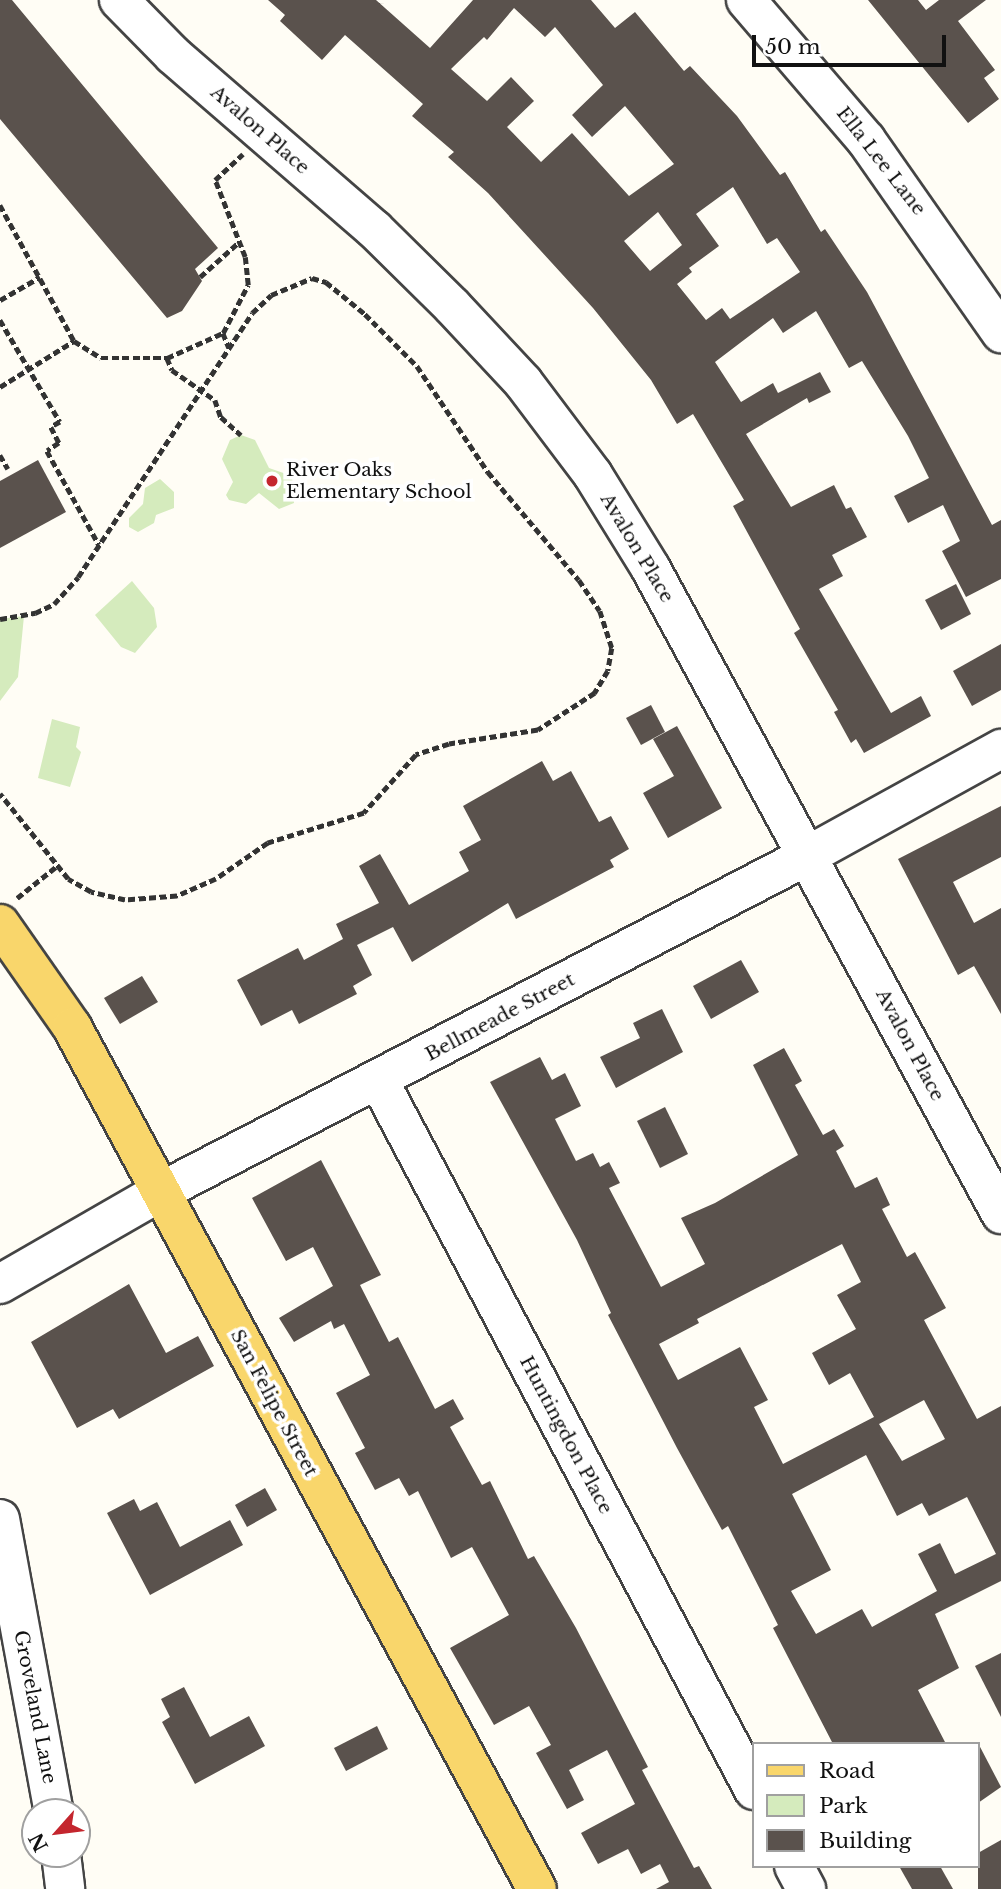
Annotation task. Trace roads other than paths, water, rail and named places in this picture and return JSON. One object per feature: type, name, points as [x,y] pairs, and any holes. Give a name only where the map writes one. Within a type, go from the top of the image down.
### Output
[{"type":"main road","name":"San Felipe Street","points":[[5,913],[72,1027],[537,1889]]},
{"type":"street","name":"Avalon Place","points":[[118,0],[173,55],[374,229],[523,382],[593,475],[651,569],[1001,1214]]},
{"type":"street","name":"Ella Lee Lane","points":[[746,0],[866,140],[930,225],[1001,333]]},
{"type":"street","name":"Bellmeade Street","points":[[0,1284],[160,1192],[379,1081],[807,856],[1001,749]]},
{"type":"street","name":"Huntingdon Place","points":[[379,1081],[752,1786]]},
{"type":"street","name":"Groveland Lane","points":[[0,1519],[51,1798]]},
{"type":"street","points":[[63,1868],[65,1889]]},
{"type":"street","points":[[795,1868],[806,1889]]},
{"type":"place","name":"River Oaks Elementary School","points":[[272,481]]}]
